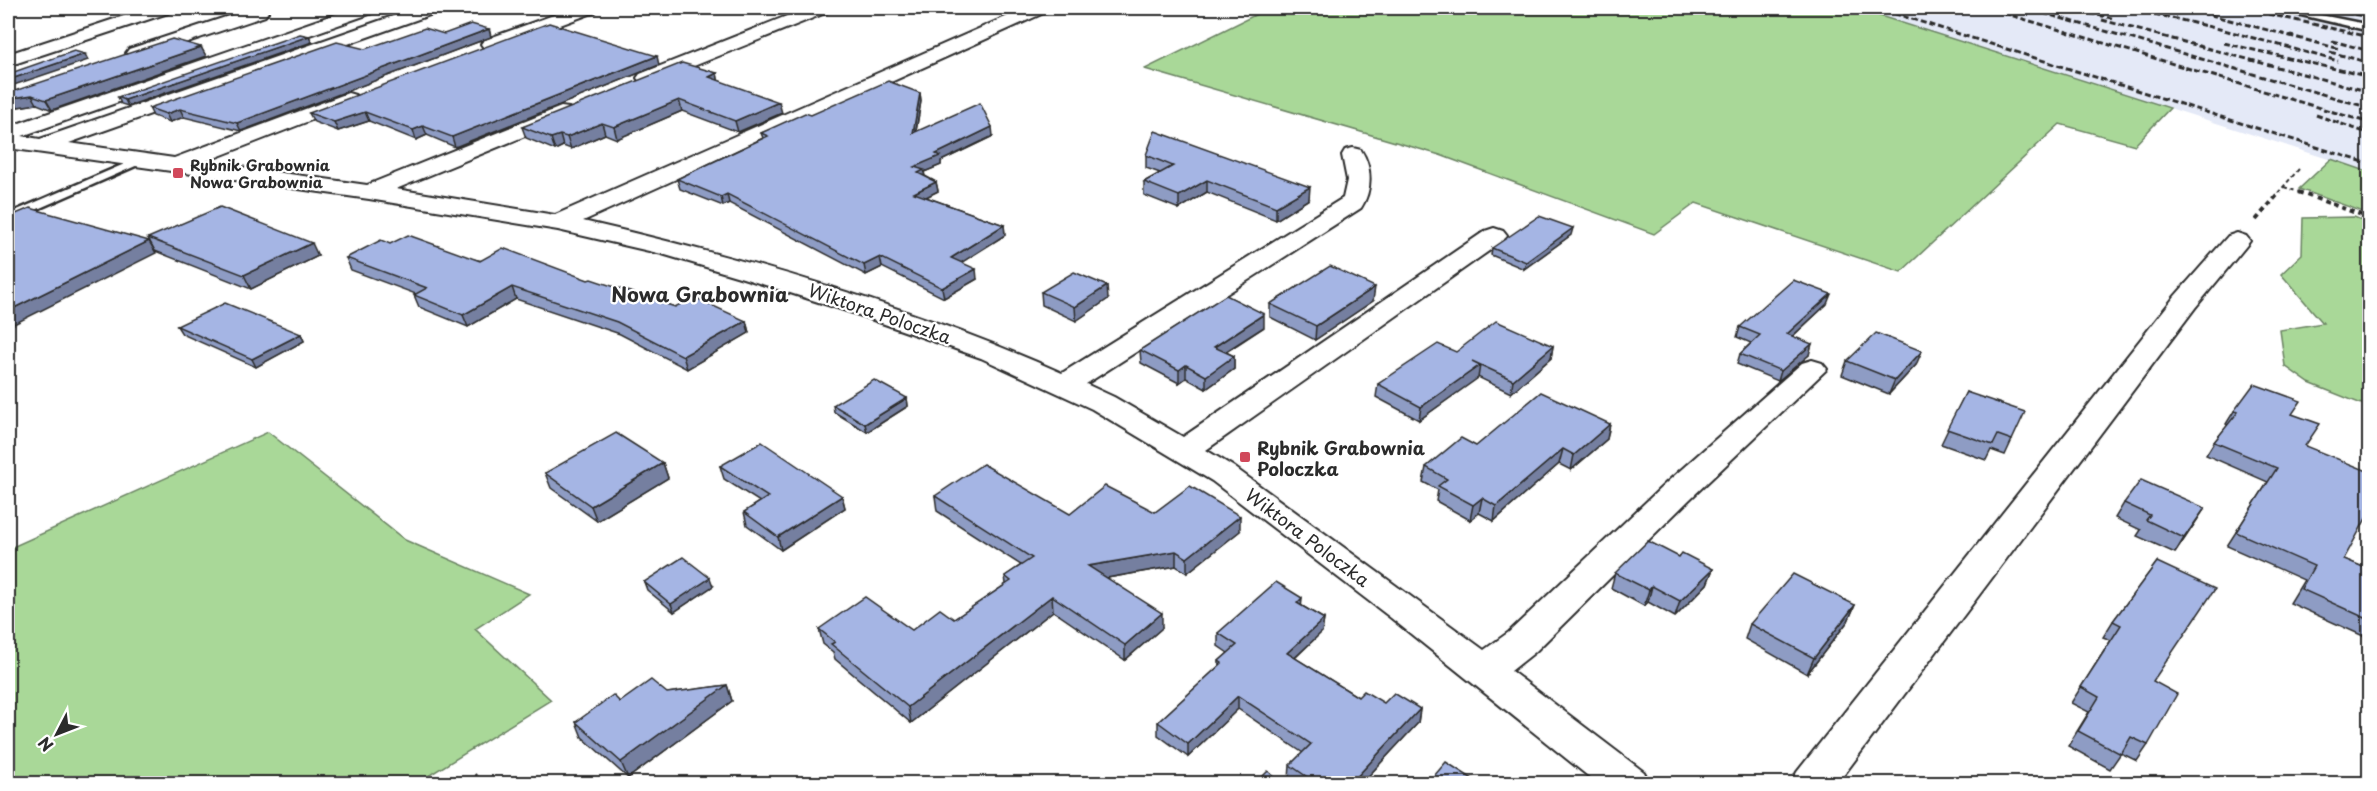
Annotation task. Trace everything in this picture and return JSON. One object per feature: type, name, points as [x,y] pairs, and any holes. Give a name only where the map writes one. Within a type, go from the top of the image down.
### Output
[{"type":"street","points":[[8,60],[165,8]]},
{"type":"street","points":[[8,134],[369,8]]},
{"type":"street","points":[[42,146],[432,8]]},
{"type":"street","points":[[477,50],[589,8]]},
{"type":"street","points":[[632,84],[822,8]]},
{"type":"street","points":[[558,224],[1040,8]]},
{"type":"street","points":[[117,59],[259,12]]},
{"type":"street","points":[[177,164],[366,92]]},
{"type":"street","points":[[369,192],[577,107]]},
{"type":"street","name":"Wiktora Poloczka","points":[[8,141],[369,192],[558,224],[668,248],[807,288],[991,352],[1065,384],[1185,450],[1259,500],[1629,783]]},
{"type":"street","points":[[1065,384],[1352,203],[1359,194],[1360,187],[1353,155]]},
{"type":"street","points":[[1185,450],[1494,236]]},
{"type":"street","points":[[1812,783],[2185,302],[2237,241]]},
{"type":"street","points":[[1484,671],[1522,642],[1678,491],[1812,369]]},
{"type":"lane","points":[[2276,8],[2370,28]]},
{"type":"lane","points":[[8,218],[143,159]]},
{"type":"path","points":[[2237,241],[2299,169]]},
{"type":"path","points":[[2284,187],[2370,218]]},
{"type":"path","points":[[465,783],[477,776]]},
{"type":"shaded area","points":[[1855,8],[2369,8],[2369,172],[2079,79]]},
{"type":"green space","points":[[1269,8],[1855,8],[2170,108],[2135,145],[2060,124],[1901,272],[1696,203],[1654,234],[1440,155],[1145,69]]},
{"type":"green space","points":[[2331,159],[2369,172],[2369,214],[2299,189]]},
{"type":"green space","points":[[2354,217],[2369,223],[2369,407],[2309,383],[2285,366],[2280,330],[2323,323],[2281,274],[2302,254],[2303,218]]},
{"type":"green space","points":[[268,432],[405,540],[529,594],[475,629],[551,700],[417,783],[8,783],[8,549]]},
{"type":"building","points":[[549,23],[657,56],[452,137],[423,126],[413,130],[365,112],[334,122],[309,113]]},
{"type":"building","points":[[471,24],[489,29],[237,123],[180,109],[166,114],[149,108],[337,42],[365,49],[425,28],[444,34]]},
{"type":"building","points":[[300,34],[309,36],[125,100],[118,97]]},
{"type":"building","points":[[172,39],[201,47],[46,100],[32,95],[13,98],[8,93]]},
{"type":"building","points":[[74,51],[85,54],[8,80],[8,74]]},
{"type":"building","points":[[682,63],[717,73],[709,77],[779,102],[735,121],[679,100],[614,127],[602,123],[567,137],[560,135],[551,138],[522,127]]},
{"type":"building","points":[[888,81],[920,93],[913,133],[980,103],[992,127],[936,154],[940,156],[914,167],[924,170],[918,173],[936,182],[914,193],[1004,225],[951,258],[976,269],[942,288],[880,257],[864,265],[727,194],[721,197],[677,179],[768,136],[761,133],[805,113],[811,115]]},
{"type":"building","points":[[1155,131],[1310,187],[1276,207],[1207,180],[1179,196],[1144,182],[1173,166],[1146,155]]},
{"type":"building","points":[[220,207],[312,243],[244,275],[148,238]]},
{"type":"building","points":[[30,208],[149,241],[8,311],[8,211],[16,214]]},
{"type":"building","points":[[1539,216],[1573,228],[1526,262],[1492,248]]},
{"type":"building","points":[[408,235],[480,261],[503,248],[588,280],[591,279],[675,307],[694,297],[746,321],[683,356],[617,322],[512,287],[463,315],[414,295],[427,288],[346,258],[381,240],[390,244]]},
{"type":"building","points":[[1330,266],[1375,287],[1316,326],[1270,304]]},
{"type":"building","points":[[1074,272],[1107,286],[1075,307],[1041,292]]},
{"type":"building","points":[[1793,280],[1831,294],[1787,334],[1812,344],[1781,371],[1740,354],[1760,335],[1740,327]]},
{"type":"building","points":[[1226,295],[1264,314],[1214,347],[1234,356],[1206,376],[1186,365],[1179,370],[1140,350]]},
{"type":"building","points":[[225,303],[301,334],[252,359],[177,326]]},
{"type":"building","points":[[1496,321],[1553,346],[1513,380],[1472,361],[1480,365],[1421,407],[1378,384],[1438,344],[1456,352]]},
{"type":"building","points":[[1876,333],[1922,351],[1895,380],[1847,361]]},
{"type":"building","points":[[874,380],[907,398],[865,424],[833,405]]},
{"type":"building","points":[[2254,384],[2301,401],[2292,414],[2320,424],[2305,446],[2370,472],[2370,511],[2344,559],[2370,570],[2370,620],[2301,589],[2314,566],[2236,532],[2277,468],[2214,442],[2238,412],[2234,411]]},
{"type":"building","points":[[1541,392],[1610,424],[1574,455],[1563,449],[1496,506],[1482,498],[1473,505],[1438,486],[1447,479],[1426,467],[1461,438],[1476,446]]},
{"type":"building","points":[[1966,392],[2025,412],[2012,440],[1998,435],[1993,445],[1947,429]]},
{"type":"building","points":[[616,433],[663,463],[591,506],[545,473]]},
{"type":"building","points":[[762,442],[842,496],[778,537],[744,512],[768,497],[720,466]]},
{"type":"building","points":[[983,464],[1070,514],[1105,486],[1155,512],[1190,486],[1240,516],[1187,558],[1176,551],[1088,566],[1162,613],[1125,645],[1052,596],[908,707],[831,644],[835,642],[819,629],[865,597],[912,630],[940,609],[954,619],[1011,581],[1005,576],[1032,558],[935,496]]},
{"type":"building","points":[[2141,480],[2205,508],[2184,538],[2146,520],[2150,515],[2124,503]]},
{"type":"building","points":[[1648,541],[1679,557],[1682,553],[1713,569],[1680,601],[1652,586],[1649,590],[1615,573]]},
{"type":"building","points":[[683,557],[710,578],[671,604],[644,582]]},
{"type":"building","points":[[2157,562],[2215,589],[2153,681],[2177,694],[2148,745],[2131,737],[2121,754],[2078,731],[2099,697],[2081,687],[2121,625],[2113,621]]},
{"type":"building","points":[[1793,574],[1855,605],[1814,658],[1750,624]]},
{"type":"building","points":[[1276,582],[1302,598],[1297,603],[1324,619],[1287,653],[1358,697],[1364,691],[1384,703],[1394,693],[1420,709],[1351,783],[1316,783],[1290,765],[1311,744],[1238,696],[1188,744],[1158,722],[1222,663],[1219,661],[1237,645],[1218,633]]},
{"type":"building","points":[[651,680],[667,693],[727,685],[621,762],[576,722],[613,695],[620,702]]},
{"type":"building","points":[[1446,762],[1479,783],[1428,783]]},
{"type":"building","points":[[1268,771],[1281,783],[1256,783]]},
{"type":"railway","points":[[1877,8],[2370,164]]},
{"type":"railway","points":[[1987,8],[2370,123]]},
{"type":"railway","points":[[2026,8],[2370,108]]},
{"type":"railway","points":[[2063,8],[2112,18]]},
{"type":"railway","points":[[2128,8],[2224,30],[2338,61]]},
{"type":"railway","points":[[2184,8],[2340,49]]},
{"type":"railway","points":[[2242,8],[2370,37]]},
{"type":"railway","points":[[2319,8],[2370,17]]},
{"type":"railway","points":[[2102,20],[2370,92]]},
{"type":"railway","points":[[2332,41],[2370,51]]},
{"type":"railway","points":[[2224,43],[2370,77]]},
{"type":"railway","points":[[2330,52],[2370,63]]},
{"type":"railway","points":[[2316,115],[2370,134]]},
{"type":"place","name":"Rybnik Grabownia Nowa Grabownia","points":[[178,173]]},
{"type":"place","name":"Rybnik Grabownia Poloczka","points":[[1245,457]]},
{"type":"district","name":"Nowa Grabownia","points":[[700,294]]}]
